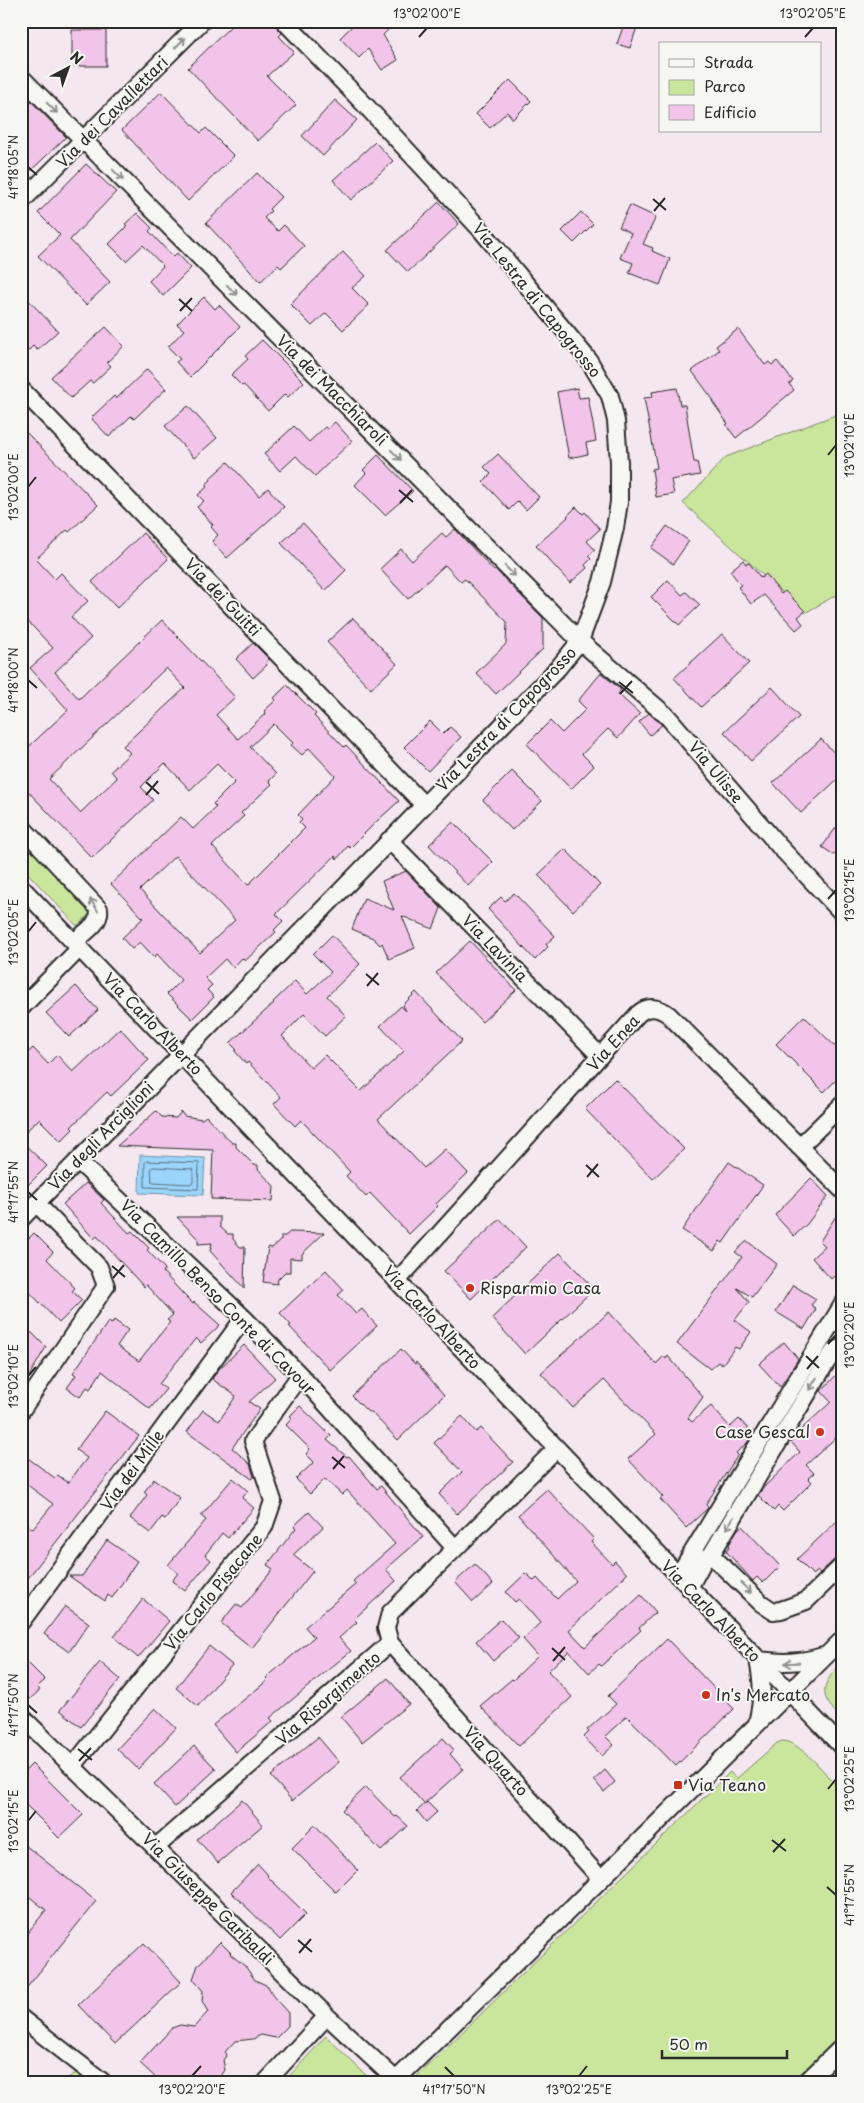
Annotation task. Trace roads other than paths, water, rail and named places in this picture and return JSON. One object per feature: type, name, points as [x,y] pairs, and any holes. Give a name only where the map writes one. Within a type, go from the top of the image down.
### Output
[{"type":"street","name":"Via dei Cavallettari","points":[[21,202],[202,21]]},
{"type":"street","name":"Via Lestra di Capogrosso","points":[[181,1054],[548,679],[580,641],[605,572],[619,502],[616,421],[607,390],[588,359],[487,238],[421,164],[284,21]]},
{"type":"street","name":"Via dei Macchiaroli","points":[[21,77],[580,641]]},
{"type":"street","name":"Via dei Guitti","points":[[21,389],[424,805]]},
{"type":"street","name":"Via Ulisse","points":[[580,641],[668,717],[779,846],[843,914]]},
{"type":"street","points":[[21,826],[99,909],[96,922],[21,1008]]},
{"type":"street","name":"Via Lavinia","points":[[389,840],[600,1056]]},
{"type":"street","name":"Via Carlo Alberto","points":[[21,887],[843,1748]]},
{"type":"street","name":"Via Enea","points":[[397,1281],[642,1010],[660,1009],[669,1015],[843,1191]]},
{"type":"street","name":"Via degli Arciglioni","points":[[21,1218],[181,1054]]},
{"type":"street","points":[[799,1147],[843,1104]]},
{"type":"street","name":"Via Camillo Benso Conte di Cavour","points":[[78,1160],[244,1318],[300,1375],[455,1548]]},
{"type":"street","points":[[21,1411],[106,1286],[99,1268],[36,1203]]},
{"type":"street","points":[[678,1576],[843,1304]]},
{"type":"street","name":"Via dei Mille","points":[[21,1622],[244,1318]]},
{"type":"street","points":[[689,1588],[704,1560],[711,1555],[826,1363],[834,1351],[843,1347]]},
{"type":"street","name":"Via Carlo Pisacane","points":[[73,1766],[264,1527],[273,1501],[253,1441],[300,1375]]},
{"type":"street","name":"Via Risorgimento","points":[[156,1848],[390,1643],[386,1628],[390,1613],[556,1449]]},
{"type":"street","points":[[711,1555],[761,1603],[773,1611],[806,1601],[843,1565]]},
{"type":"street","points":[[601,1879],[843,1638]]},
{"type":"street","name":"Via Quarto","points":[[390,1643],[601,1879]]},
{"type":"street","points":[[756,1725],[762,1702],[763,1684],[758,1660],[801,1663],[825,1656]]},
{"type":"street","name":"Via Giuseppe Garibaldi","points":[[21,1716],[327,2016],[396,2080],[601,1879]]},
{"type":"street","points":[[266,2082],[327,2016]]},
{"type":"street","points":[[21,2018],[103,2082]]},
{"type":"street","points":[[806,2082],[843,2046]]},
{"type":"water","points":[[140,1155],[205,1158],[203,1195],[139,1193]]},
{"type":"place","name":"Risparmio Casa","points":[[470,1288]]},
{"type":"place","name":"Case Gescal","points":[[820,1432]]},
{"type":"place","name":"In's Mercato","points":[[706,1695]]},
{"type":"place","name":"Via Teano","points":[[678,1785]]}]
